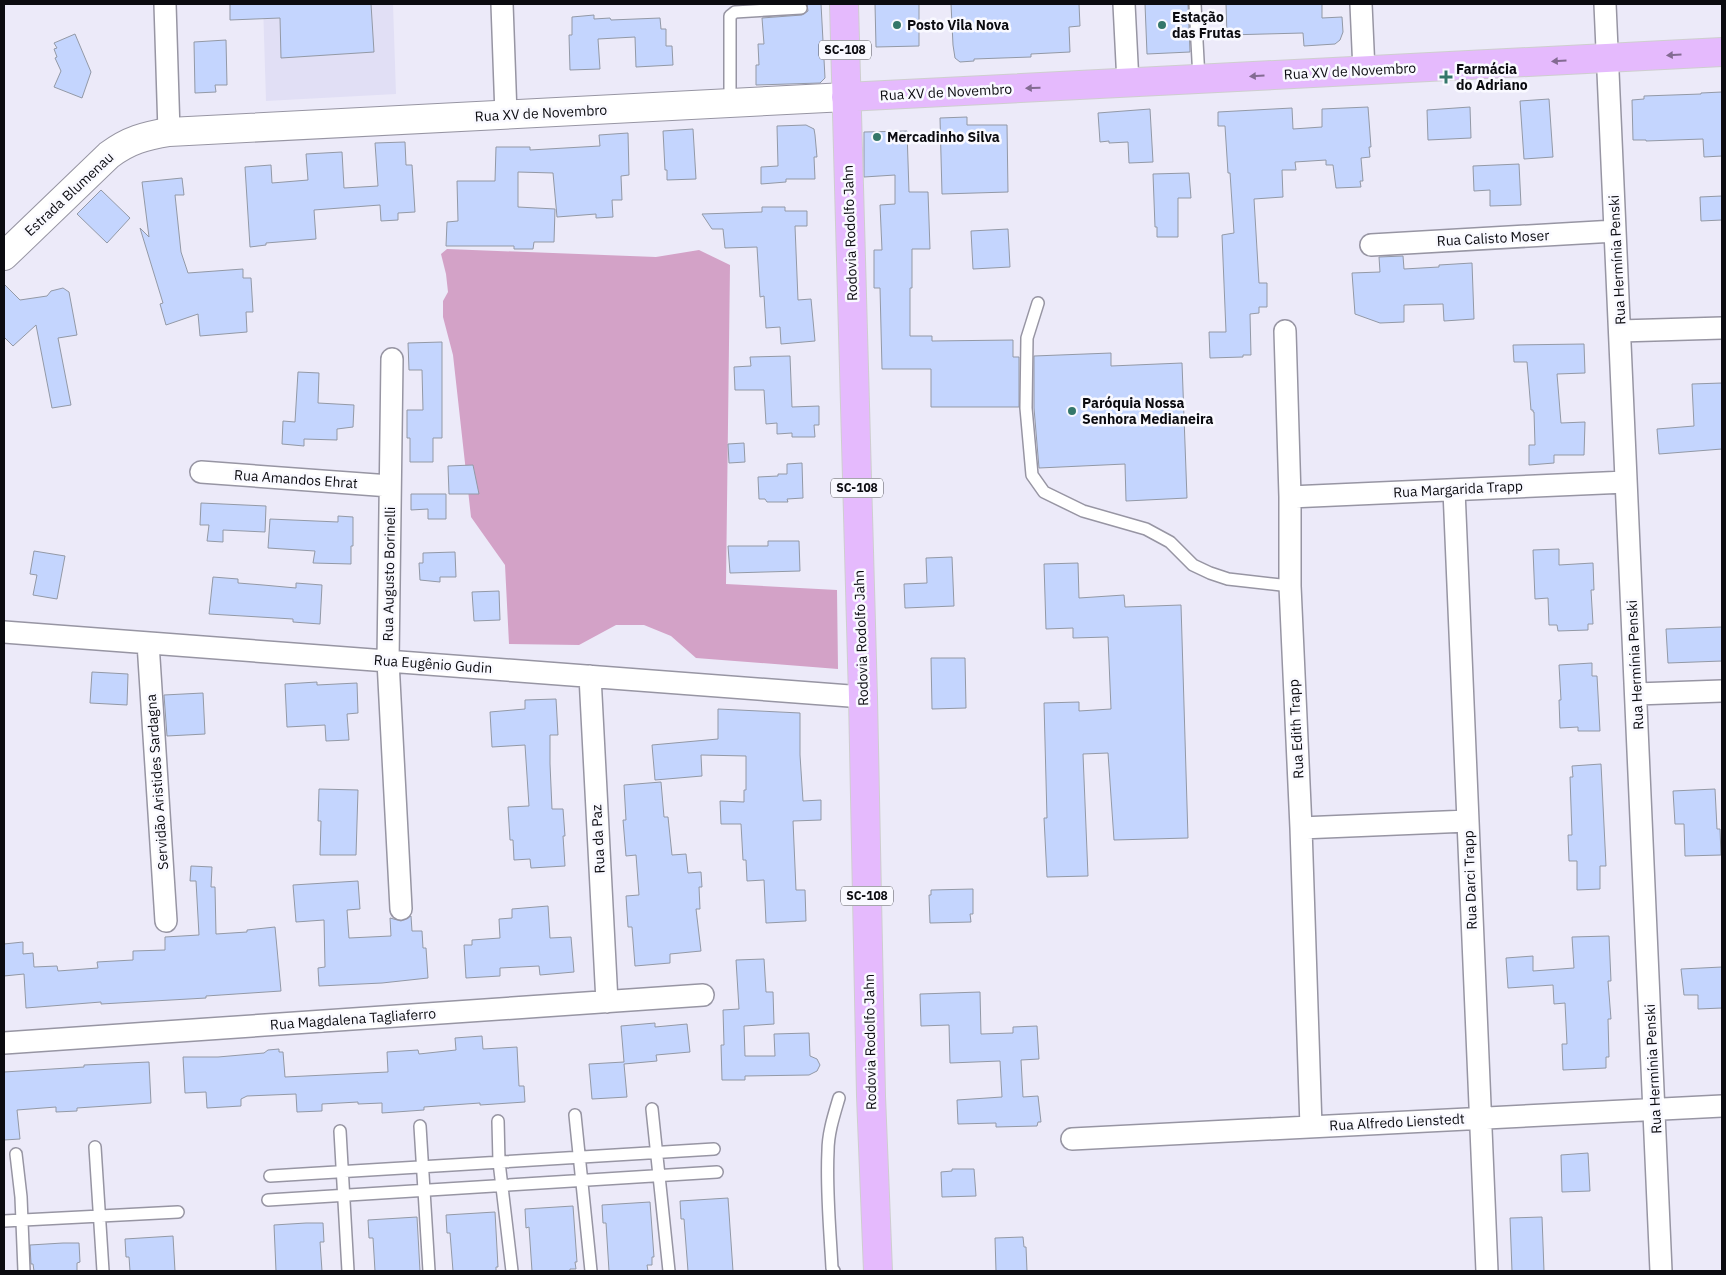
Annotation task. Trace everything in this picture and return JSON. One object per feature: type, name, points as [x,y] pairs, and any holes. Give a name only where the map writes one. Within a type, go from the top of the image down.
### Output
[{"type":"main road","name":"Rodovia Rodolfo Jahn","points":[[844,4],[863,697],[871,1096],[878,1271]]},
{"type":"main road","name":"Rua XV de Novembro","points":[[846,97],[1722,52]]},
{"type":"street","points":[[165,4],[169,132]]},
{"type":"street","points":[[502,4],[506,115]]},
{"type":"street","points":[[1124,4],[1128,83]]},
{"type":"street","points":[[1361,4],[1364,71]]},
{"type":"street","name":"Rua Hermínia Penski","points":[[1605,4],[1661,1271]]},
{"type":"street","name":"Rua XV de Novembro","points":[[169,132],[846,97]]},
{"type":"street","name":"Estrada Blumenau","points":[[4,256],[109,155],[133,140],[169,132]]},
{"type":"street","name":"Rua Calisto Moser","points":[[1371,245],[1615,231]]},
{"type":"street","points":[[1620,331],[1722,328]]},
{"type":"street","name":"Rua Edith Trapp","points":[[1284,331],[1290,498],[1290,586],[1301,828],[1311,1127]]},
{"type":"street","name":"Rua Augusto Borinelli","points":[[392,359],[388,661],[402,909]]},
{"type":"street","name":"Rua Amandos Ehrat","points":[[201,472],[390,486]]},
{"type":"street","name":"Rua Margarida Trapp","points":[[1290,498],[1626,482]]},
{"type":"street","name":"Rua Darci Trapp","points":[[1454,490],[1488,1271]]},
{"type":"street","name":"Rua Eugênio Gudin","points":[[4,632],[863,697]]},
{"type":"street","name":"Servidão Aristides Sardagna","points":[[148,642],[166,921]]},
{"type":"street","name":"Rua da Paz","points":[[590,676],[607,1002]]},
{"type":"street","points":[[1636,694],[1722,691]]},
{"type":"street","points":[[1301,828],[1468,821]]},
{"type":"street","name":"Rua Magdalena Tagliaferro","points":[[4,1043],[703,995]]},
{"type":"street","name":"Rua Alfredo Lienstedt","points":[[1072,1139],[1722,1106]]},
{"type":"lane","points":[[1194,4],[1199,79]]},
{"type":"lane","points":[[730,103],[730,16],[735,12],[801,8]]},
{"type":"lane","points":[[1038,303],[1028,338],[1026,408],[1032,475],[1044,492],[1083,511],[1146,529],[1170,542],[1193,564],[1210,573],[1228,579],[1290,586]]},
{"type":"lane","points":[[834,1271],[828,1150],[831,1128],[839,1098]]},
{"type":"lane","points":[[652,1109],[669,1271]]},
{"type":"lane","points":[[575,1115],[591,1271]]},
{"type":"lane","points":[[498,1120],[499,1162],[512,1271]]},
{"type":"lane","points":[[420,1126],[421,1167],[429,1271]]},
{"type":"lane","points":[[340,1131],[348,1271]]},
{"type":"lane","points":[[96,1147],[103,1271]]},
{"type":"lane","points":[[270,1176],[714,1149]]},
{"type":"lane","points":[[16,1154],[21,1197],[24,1271]]},
{"type":"lane","points":[[268,1200],[717,1172]]},
{"type":"lane","points":[[4,1221],[178,1212]]},
{"type":"shaded area","points":[[263,4],[393,4],[396,94],[266,101]]},
{"type":"shaded area","points":[[447,249],[656,257],[699,250],[730,265],[726,584],[837,590],[838,669],[696,658],[671,636],[644,625],[616,625],[579,645],[509,644],[505,565],[471,517],[453,355],[443,317],[443,301],[448,292],[441,254]]},
{"type":"building","points":[[230,4],[371,4],[374,52],[281,58],[280,18],[230,20]]},
{"type":"building","points":[[807,4],[821,4],[825,78],[820,83],[756,85],[756,65],[759,65],[758,44],[764,44],[762,18],[802,15],[808,11]]},
{"type":"building","name":"Posto Vila Nova","points":[[875,4],[919,4],[919,46],[876,47]]},
{"type":"building","points":[[951,4],[1079,4],[1080,26],[1069,27],[1070,52],[1031,54],[1031,57],[974,59],[974,61],[960,62],[955,58]]},
{"type":"building","points":[[1145,4],[1188,4],[1190,52],[1147,54]]},
{"type":"building","points":[[1226,4],[1322,4],[1322,18],[1342,17],[1343,32],[1340,40],[1335,44],[1304,46],[1303,33],[1227,35]]},
{"type":"building","points":[[594,15],[594,19],[610,18],[611,20],[660,18],[661,29],[666,29],[666,46],[672,46],[673,65],[636,67],[635,37],[598,39],[600,69],[570,70],[569,35],[572,35],[572,17]]},
{"type":"building","points":[[75,34],[91,72],[82,98],[54,87],[61,71],[55,58],[57,57],[54,49],[57,48],[54,43]]},
{"type":"building","points":[[226,40],[227,85],[215,85],[216,92],[195,93],[194,42]]},
{"type":"building","points":[[1722,92],[1722,156],[1704,157],[1703,139],[1633,140],[1632,100],[1644,99],[1644,96]]},
{"type":"building","points":[[1549,99],[1553,157],[1524,159],[1520,101]]},
{"type":"building","points":[[1368,107],[1371,147],[1369,147],[1370,157],[1361,158],[1363,181],[1360,181],[1361,187],[1336,188],[1333,165],[1326,165],[1326,160],[1295,162],[1296,170],[1282,170],[1283,197],[1254,199],[1259,283],[1267,283],[1267,307],[1259,307],[1259,313],[1250,314],[1251,355],[1210,358],[1209,332],[1226,332],[1222,235],[1234,233],[1225,126],[1218,126],[1218,112],[1292,108],[1293,129],[1322,127],[1322,109]]},
{"type":"building","points":[[1470,107],[1471,138],[1428,140],[1427,110]]},
{"type":"building","points":[[1150,109],[1153,162],[1129,163],[1128,142],[1100,142],[1098,113]]},
{"type":"building","points":[[967,117],[967,125],[1007,125],[1008,192],[942,194],[940,118]]},
{"type":"building","points":[[806,125],[814,129],[817,157],[814,157],[815,179],[786,179],[786,182],[761,184],[761,167],[778,166],[777,126]]},
{"type":"building","points":[[693,129],[696,179],[667,180],[663,131]]},
{"type":"building","points":[[907,131],[909,192],[928,192],[930,249],[912,249],[910,336],[932,336],[932,341],[1013,340],[1013,357],[1019,357],[1019,407],[931,407],[931,369],[882,369],[880,288],[874,288],[874,250],[882,250],[880,205],[895,204],[895,175],[864,177],[864,132]]},
{"type":"building","points":[[628,133],[629,175],[621,176],[622,200],[612,200],[613,217],[596,218],[596,214],[557,217],[553,173],[518,172],[518,207],[555,209],[554,242],[534,242],[533,249],[514,249],[514,246],[446,246],[447,222],[458,221],[457,181],[495,181],[496,147],[530,147],[530,150],[600,146],[599,135]]},
{"type":"building","points":[[405,142],[406,165],[412,165],[415,212],[398,213],[398,220],[381,221],[380,205],[314,210],[316,239],[266,243],[266,245],[250,247],[245,167],[271,165],[272,183],[308,180],[306,154],[342,152],[344,188],[378,186],[375,143]]},
{"type":"building","points":[[1519,164],[1521,205],[1490,206],[1490,190],[1474,191],[1473,166]]},
{"type":"building","points":[[1189,173],[1191,198],[1178,198],[1178,237],[1157,237],[1153,174]]},
{"type":"building","points":[[182,178],[184,195],[175,195],[181,252],[188,273],[243,269],[243,278],[251,278],[253,312],[246,312],[247,332],[200,336],[198,314],[166,325],[160,304],[163,303],[140,228],[149,237],[142,182]]},
{"type":"building","points":[[101,190],[130,218],[107,243],[77,214]]},
{"type":"building","points":[[1722,196],[1722,220],[1701,221],[1700,197]]},
{"type":"building","points":[[762,207],[785,207],[785,211],[807,211],[807,226],[795,226],[798,300],[811,299],[815,341],[781,344],[780,327],[766,328],[764,296],[760,297],[757,247],[725,248],[723,229],[712,229],[702,214],[762,212]]},
{"type":"building","points":[[1008,229],[1010,267],[973,269],[971,231]]},
{"type":"building","points":[[1403,256],[1404,269],[1472,263],[1474,319],[1444,321],[1443,304],[1404,305],[1404,322],[1380,323],[1355,314],[1352,273],[1380,272],[1379,257]]},
{"type":"building","points":[[4,284],[20,300],[47,296],[51,291],[63,288],[69,292],[77,335],[58,338],[71,405],[52,408],[36,325],[13,346],[4,337]]},
{"type":"building","points":[[442,342],[442,438],[433,438],[433,462],[410,462],[410,438],[407,438],[407,410],[423,410],[422,370],[409,370],[408,343]]},
{"type":"building","points":[[1584,344],[1585,373],[1557,374],[1561,423],[1585,422],[1584,455],[1554,455],[1554,463],[1529,465],[1529,445],[1535,445],[1534,412],[1531,410],[1527,362],[1514,362],[1513,345]]},
{"type":"building","points":[[1111,353],[1111,366],[1182,363],[1187,498],[1126,501],[1125,464],[1039,468],[1034,408],[1034,356]]},
{"type":"building","points":[[790,356],[792,407],[819,406],[819,425],[814,425],[815,437],[792,437],[792,433],[777,434],[777,423],[766,424],[764,390],[735,390],[734,367],[751,366],[750,357]]},
{"type":"building","points":[[298,372],[319,373],[318,403],[354,405],[353,427],[337,429],[337,440],[304,439],[304,446],[282,444],[283,421],[295,422]]},
{"type":"building","points":[[1722,383],[1722,449],[1659,454],[1657,429],[1694,426],[1692,384]]},
{"type":"building","points":[[744,443],[745,462],[729,463],[728,444]]},
{"type":"building","points":[[802,463],[803,498],[787,499],[788,502],[767,502],[765,499],[759,499],[758,477],[787,474],[787,464]]},
{"type":"building","points":[[473,465],[479,494],[449,494],[448,466]]},
{"type":"building","points":[[411,494],[446,494],[446,519],[428,519],[428,509],[411,510]]},
{"type":"building","points":[[201,503],[266,506],[265,532],[223,530],[223,542],[207,541],[209,525],[200,525]]},
{"type":"building","points":[[338,516],[353,517],[351,564],[313,563],[315,551],[268,548],[270,519],[338,522]]},
{"type":"building","points":[[768,541],[799,541],[800,571],[730,573],[728,546],[768,546]]},
{"type":"building","points":[[1559,549],[1559,565],[1593,563],[1594,590],[1591,590],[1593,624],[1588,624],[1588,630],[1558,631],[1557,625],[1549,625],[1548,598],[1535,599],[1533,550]]},
{"type":"building","points":[[34,551],[65,556],[57,599],[33,595],[37,575],[30,574]]},
{"type":"building","points":[[455,552],[456,577],[440,577],[440,582],[420,580],[419,563],[423,563],[423,553]]},
{"type":"building","points":[[952,557],[954,606],[905,608],[904,584],[927,583],[926,558]]},
{"type":"building","points":[[1078,563],[1079,598],[1124,595],[1125,607],[1181,605],[1188,838],[1114,840],[1108,753],[1083,754],[1088,876],[1047,877],[1044,818],[1047,818],[1044,703],[1079,702],[1079,711],[1111,709],[1108,637],[1073,638],[1073,628],[1046,629],[1044,564]]},
{"type":"building","points":[[213,577],[238,579],[238,583],[296,588],[296,583],[322,585],[320,624],[293,622],[293,619],[209,614]]},
{"type":"building","points":[[499,591],[500,620],[474,621],[472,592]]},
{"type":"building","points":[[1722,627],[1722,661],[1668,663],[1666,629]]},
{"type":"building","points":[[931,658],[965,658],[966,708],[932,709]]},
{"type":"building","points":[[1592,663],[1592,676],[1597,676],[1600,731],[1578,731],[1578,727],[1560,728],[1559,665]]},
{"type":"building","points":[[92,672],[128,674],[127,705],[90,703]]},
{"type":"building","points":[[317,682],[317,685],[357,683],[358,713],[347,714],[349,740],[326,741],[325,725],[287,727],[285,684]]},
{"type":"building","points":[[203,693],[205,734],[167,736],[164,695]]},
{"type":"building","points":[[556,699],[558,735],[550,735],[552,809],[563,809],[565,866],[531,868],[530,859],[514,860],[513,840],[510,840],[508,807],[529,806],[525,745],[492,747],[490,712],[525,709],[525,700]]},
{"type":"building","points":[[718,709],[800,713],[803,801],[821,800],[821,820],[793,821],[796,890],[805,890],[806,921],[766,923],[764,880],[747,881],[746,860],[743,860],[741,824],[721,824],[720,801],[744,802],[746,756],[701,755],[702,776],[655,780],[652,745],[718,739]]},
{"type":"building","points":[[1601,764],[1606,866],[1600,866],[1600,889],[1577,890],[1577,861],[1569,861],[1568,835],[1572,835],[1570,777],[1573,777],[1572,766]]},
{"type":"building","points":[[661,782],[664,817],[668,817],[672,855],[686,854],[688,873],[701,872],[702,887],[699,887],[700,909],[696,909],[701,951],[670,954],[670,963],[635,966],[632,927],[628,927],[626,896],[639,895],[636,855],[626,856],[623,820],[626,820],[624,785]]},
{"type":"building","points":[[319,789],[358,790],[356,855],[320,855],[321,821],[318,821]]},
{"type":"building","points":[[1715,789],[1717,829],[1720,829],[1721,855],[1685,856],[1684,824],[1675,824],[1673,791]]},
{"type":"building","points":[[191,866],[212,867],[211,887],[215,887],[216,934],[247,932],[247,930],[275,927],[281,991],[206,996],[206,998],[101,1004],[101,1002],[26,1008],[24,974],[4,976],[4,944],[23,942],[23,954],[33,953],[34,967],[57,966],[58,971],[98,968],[97,962],[133,960],[133,951],[165,950],[165,937],[199,935],[196,881],[190,881]]},
{"type":"building","points":[[358,881],[360,909],[347,910],[349,938],[391,936],[390,918],[401,921],[411,916],[412,931],[422,931],[423,948],[426,948],[428,978],[382,983],[319,986],[318,968],[325,967],[324,920],[296,922],[293,885]]},
{"type":"building","points":[[973,889],[973,914],[970,914],[971,922],[930,923],[929,895],[931,895],[931,890]]},
{"type":"building","points":[[548,906],[550,938],[571,937],[574,972],[540,975],[539,966],[500,968],[500,976],[466,978],[464,945],[472,945],[472,940],[500,938],[499,919],[512,918],[512,909]]},
{"type":"building","points":[[1609,936],[1611,981],[1608,981],[1611,1019],[1608,1019],[1609,1057],[1606,1057],[1606,1068],[1563,1070],[1562,1044],[1567,1044],[1565,1003],[1554,1004],[1553,985],[1508,988],[1506,958],[1533,956],[1533,971],[1574,968],[1572,937]]},
{"type":"building","points":[[764,959],[766,992],[773,992],[774,1024],[744,1026],[745,1056],[775,1056],[774,1034],[809,1033],[810,1056],[817,1059],[820,1065],[817,1071],[809,1075],[745,1076],[745,1080],[722,1080],[723,1010],[739,1009],[736,960]]},
{"type":"building","points":[[1722,967],[1722,1008],[1698,1009],[1698,995],[1684,995],[1681,969]]},
{"type":"building","points":[[980,992],[981,1034],[1013,1033],[1013,1027],[1037,1026],[1039,1059],[1021,1060],[1023,1097],[1038,1096],[1041,1122],[1038,1122],[1037,1126],[996,1127],[996,1123],[958,1124],[957,1100],[1002,1097],[1000,1061],[950,1063],[949,1025],[921,1026],[920,994]]},
{"type":"building","points":[[655,1023],[655,1027],[687,1024],[690,1052],[656,1055],[657,1061],[624,1064],[627,1097],[592,1099],[589,1064],[624,1062],[621,1026]]},
{"type":"building","points":[[482,1036],[483,1049],[517,1047],[519,1086],[524,1086],[525,1102],[424,1107],[424,1110],[382,1113],[382,1103],[358,1104],[358,1102],[322,1104],[322,1111],[297,1112],[296,1094],[247,1096],[241,1099],[241,1106],[207,1108],[206,1092],[185,1093],[183,1057],[218,1057],[264,1053],[268,1050],[279,1049],[279,1052],[283,1052],[285,1077],[388,1072],[387,1052],[418,1050],[419,1054],[456,1050],[455,1038]]},
{"type":"building","points":[[149,1062],[151,1103],[77,1108],[77,1111],[56,1112],[56,1107],[17,1110],[20,1139],[4,1140],[4,1072]]},
{"type":"building","points":[[1588,1153],[1590,1191],[1562,1192],[1561,1155]]},
{"type":"building","points":[[952,1169],[974,1169],[976,1196],[942,1197],[941,1172],[952,1171]]},
{"type":"building","points":[[728,1198],[733,1271],[688,1271],[684,1219],[681,1219],[680,1201]]},
{"type":"building","points":[[650,1202],[654,1257],[652,1257],[652,1265],[647,1265],[648,1271],[609,1271],[606,1223],[603,1223],[602,1205]]},
{"type":"building","points":[[573,1206],[576,1269],[570,1269],[570,1271],[532,1271],[529,1227],[526,1228],[525,1209]]},
{"type":"building","points":[[495,1212],[498,1267],[496,1267],[496,1271],[453,1271],[450,1233],[447,1233],[446,1215]]},
{"type":"building","points":[[417,1217],[420,1271],[375,1271],[373,1238],[369,1238],[368,1220]]},
{"type":"building","points":[[1542,1217],[1544,1271],[1512,1271],[1510,1218]]},
{"type":"building","points":[[323,1223],[324,1242],[320,1242],[322,1271],[276,1271],[274,1225]]},
{"type":"building","points":[[173,1236],[175,1271],[130,1271],[129,1257],[126,1257],[125,1239]]},
{"type":"building","points":[[1023,1237],[1024,1247],[1026,1247],[1027,1271],[996,1271],[995,1238]]},
{"type":"building","points":[[79,1243],[80,1262],[77,1263],[77,1271],[34,1271],[33,1264],[31,1264],[30,1245]]},
{"type":"place","name":"Posto Vila Nova","points":[[897,25]]},
{"type":"place","name":"Estação das Frutas","points":[[1162,25]]},
{"type":"place","name":"Farmácia do Adriano","points":[[1446,77]]},
{"type":"place","name":"Mercadinho Silva","points":[[877,137]]},
{"type":"place","name":"Paróquia Nossa Senhora Medianeira","points":[[1072,411]]}]
